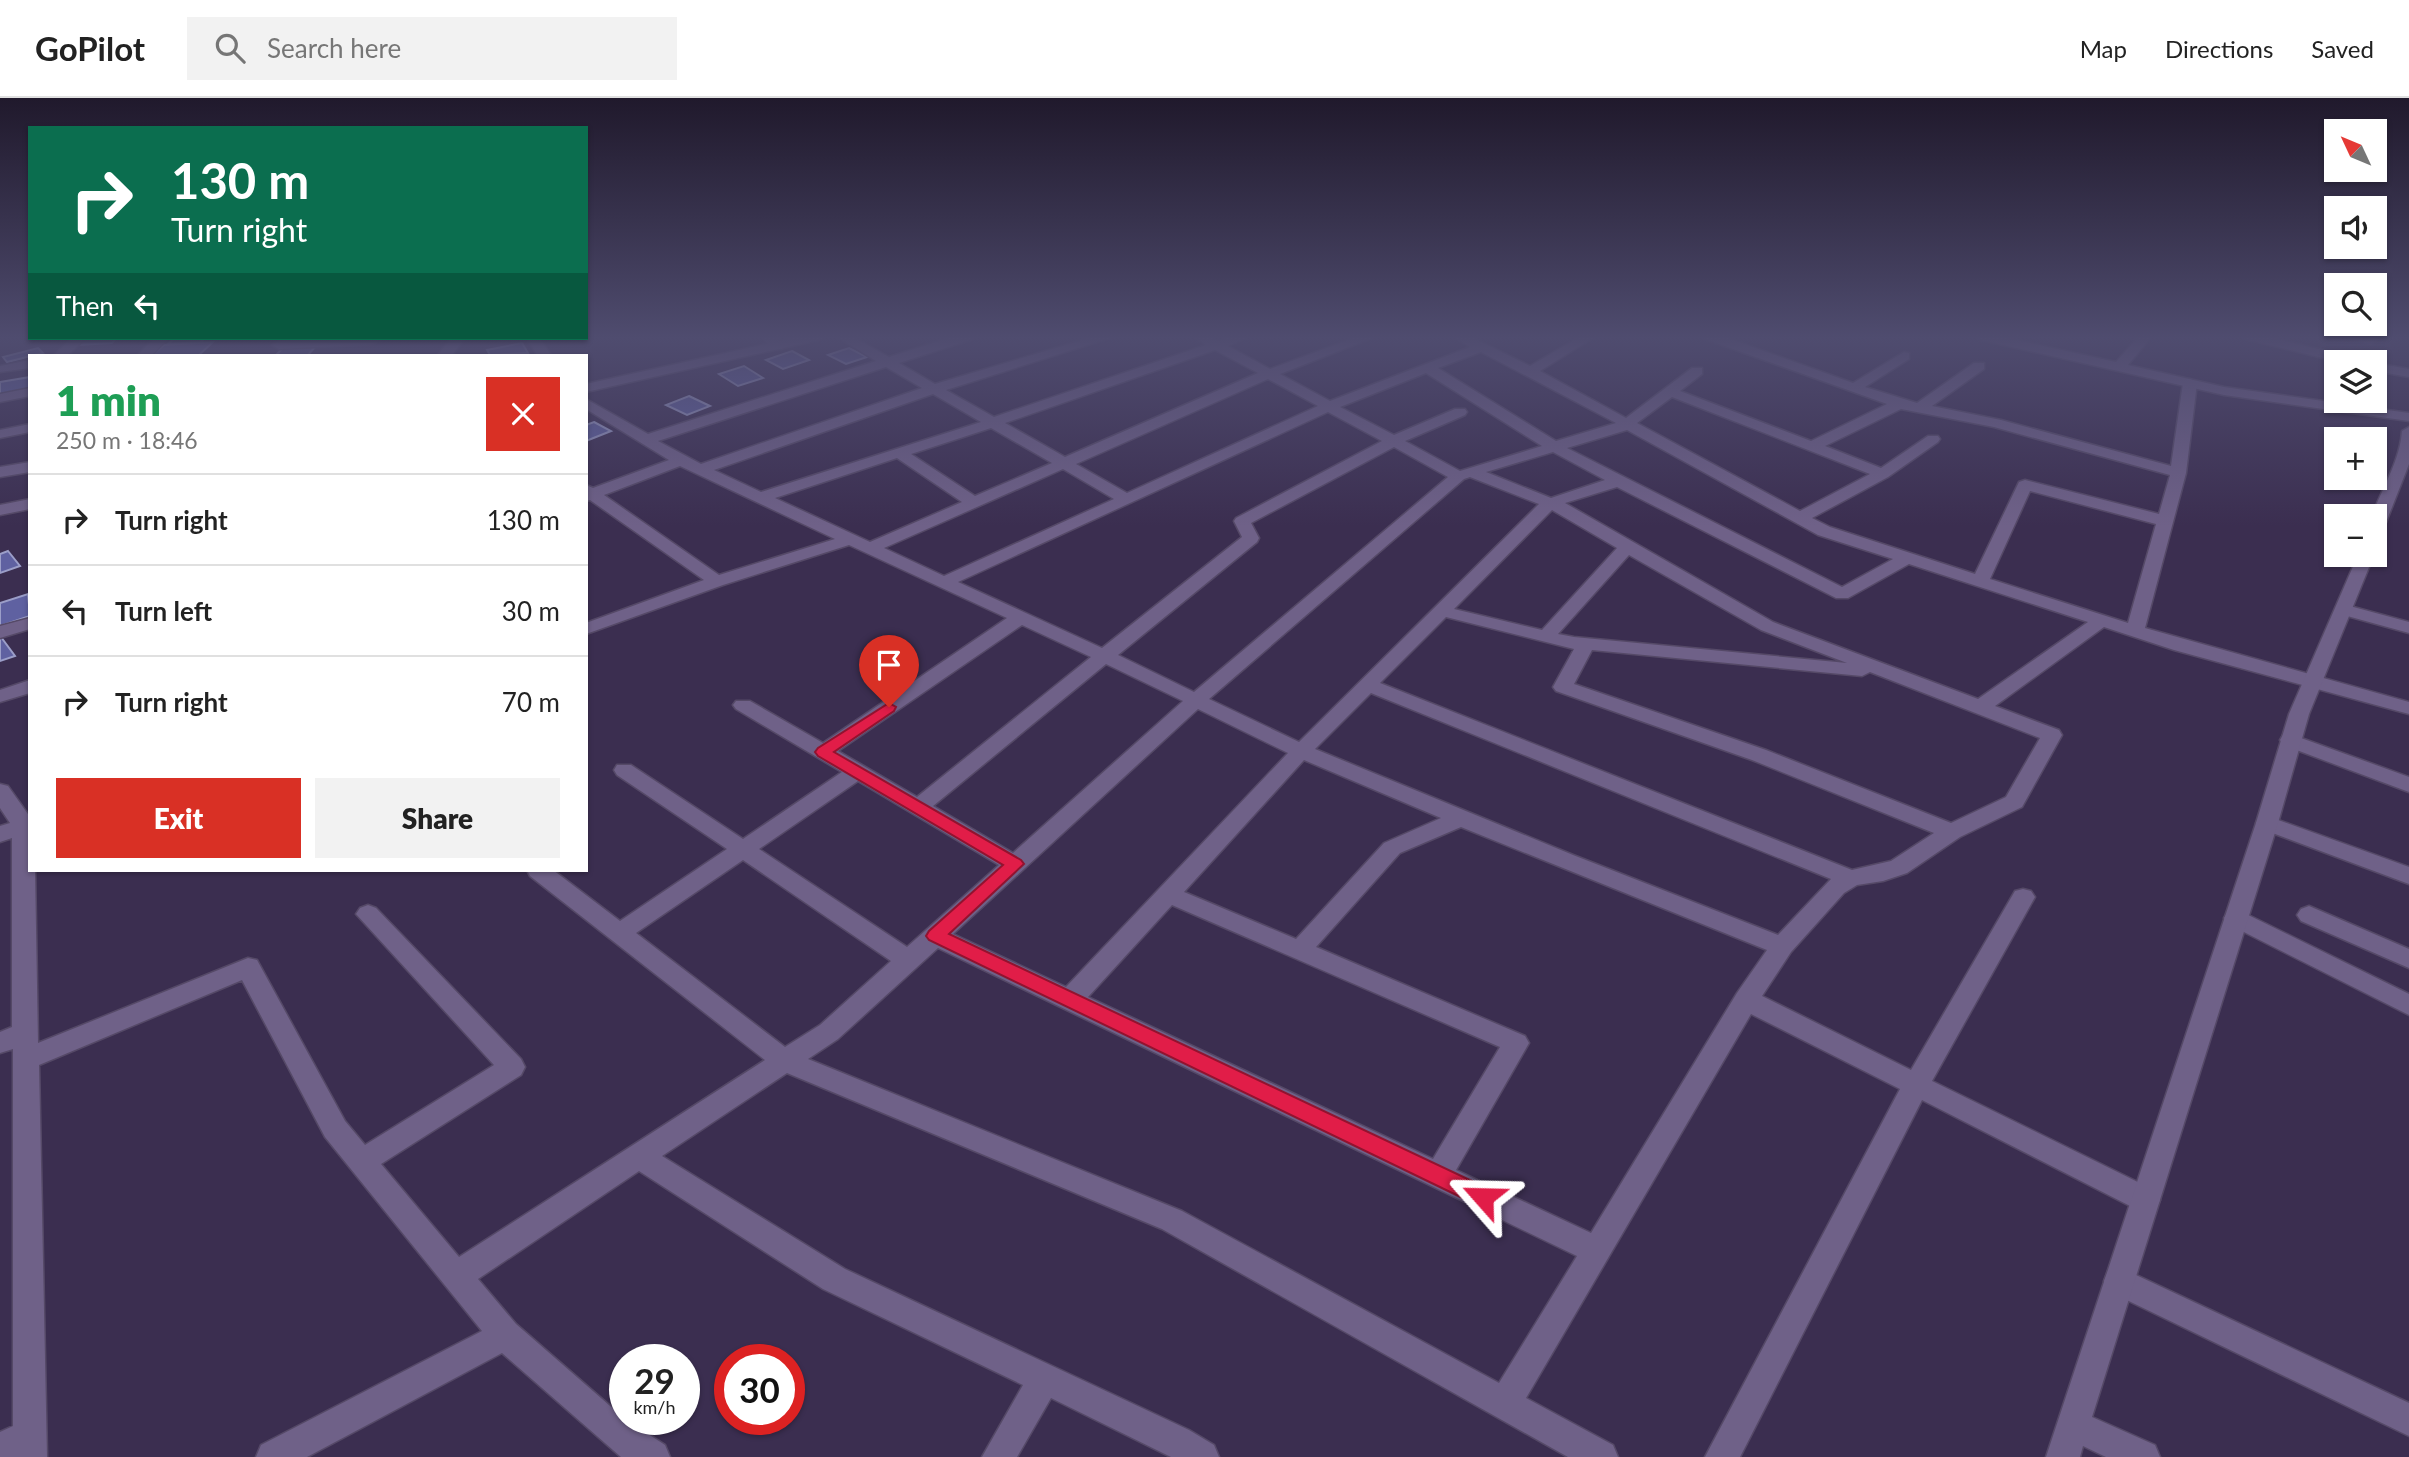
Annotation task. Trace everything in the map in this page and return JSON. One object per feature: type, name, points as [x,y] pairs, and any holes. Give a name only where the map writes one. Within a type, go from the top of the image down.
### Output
[{"type":"street","points":[[646,440],[769,399]]},
{"type":"street","points":[[700,470],[903,399]]},
{"type":"street","points":[[951,399],[1126,499]]},
{"type":"street","points":[[759,498],[1059,399]]},
{"type":"street","points":[[868,549],[1210,399]]},
{"type":"street","points":[[1316,399],[1394,441],[1464,474],[1570,511],[1627,547],[1767,626],[2052,735],[2014,802],[1952,832],[1899,867],[1883,873],[1851,878],[1836,887],[1782,946],[1746,1000],[1505,1404]]},
{"type":"street","points":[[943,583],[1346,399]]},
{"type":"street","points":[[1479,399],[1555,447],[1618,481],[1842,594],[1906,558]]},
{"type":"street","points":[[1581,399],[1824,531],[2135,631],[2409,708]]},
{"type":"street","points":[[456,1276],[829,1032],[1196,700],[1464,474],[1626,425],[1661,399]]},
{"type":"street","points":[[1691,399],[1883,474]]},
{"type":"street","points":[[1886,399],[1996,423],[2178,473]]},
{"type":"street","points":[[1920,408],[1932,399]]},
{"type":"street","points":[[2135,631],[2178,473],[2188,399]]},
{"type":"street","points":[[2286,399],[2409,416]]},
{"type":"street","points":[[588,404],[681,461],[1105,656],[1302,750],[1461,818],[1782,946]]},
{"type":"street","points":[[1813,446],[1899,404]]},
{"type":"street","points":[[918,807],[1251,538],[1242,521],[1394,441],[1460,412]]},
{"type":"street","points":[[0,434],[28,428]]},
{"type":"street","points":[[2384,504],[2409,451],[2409,431]]},
{"type":"street","points":[[1800,518],[1883,474],[1933,439]]},
{"type":"street","points":[[899,453],[975,503]]},
{"type":"street","points":[[588,493],[681,461]]},
{"type":"street","points":[[0,472],[28,467]]},
{"type":"street","points":[[1070,1000],[1302,750],[1550,503],[1618,481]]},
{"type":"street","points":[[1980,581],[2025,485],[2165,521]]},
{"type":"street","points":[[588,493],[718,580]]},
{"type":"street","points":[[0,510],[28,504]]},
{"type":"street","points":[[588,628],[718,580],[848,540]]},
{"type":"street","points":[[1546,636],[1627,547]]},
{"type":"street","points":[[2063,1457],[2267,822],[2290,740],[2362,567]]},
{"type":"street","points":[[588,609],[605,622]]},
{"type":"street","points":[[2346,610],[2409,628]]},
{"type":"street","points":[[1442,611],[1586,644],[1887,672]]},
{"type":"street","points":[[823,752],[1020,618]]},
{"type":"street","points":[[1980,707],[2102,620]]},
{"type":"street","points":[[0,632],[28,624]]},
{"type":"street","points":[[1586,644],[1563,687],[1759,755],[1952,832]]},
{"type":"street","points":[[1368,685],[1851,878]]},
{"type":"street","points":[[0,695],[28,687]]},
{"type":"street","points":[[743,705],[1015,864]]},
{"type":"street","points":[[2290,740],[2409,785]]},
{"type":"street","points":[[624,770],[908,960]]},
{"type":"street","points":[[619,933],[857,772]]},
{"type":"street","points":[[0,791],[18,828],[17,1045],[30,1446],[0,1449]]},
{"type":"street","points":[[1300,950],[1392,848],[1461,818]]},
{"type":"street","points":[[2267,822],[2409,876]]},
{"type":"street","points":[[541,872],[784,1061],[1172,1220],[1601,1457]]},
{"type":"street","points":[[1168,894],[1516,1043],[1438,1176]]},
{"type":"street","points":[[1722,1457],[1916,1086],[2023,897]]},
{"type":"street","points":[[362,1162],[512,1067],[368,914]]},
{"type":"street","points":[[2309,915],[2409,959]]},
{"type":"street","points":[[2235,918],[2409,1005]]},
{"type":"street","points":[[935,936],[1597,1251]]},
{"type":"street","points":[[17,1045],[248,967],[335,1129],[505,1335],[637,1454]]},
{"type":"street","points":[[1746,1000],[2146,1200]]},
{"type":"street","points":[[639,1156],[834,1279],[1177,1442],[1202,1457]]},
{"type":"street","points":[[2119,1282],[2409,1420]]},
{"type":"street","points":[[273,1457],[505,1335]]},
{"type":"street","points":[[999,1457],[1044,1379]]},
{"type":"street","points":[[2073,1426],[2143,1457]]},
{"type":"building","points":[[680,399],[696,399],[710,406],[687,415],[666,405]]},
{"type":"building","points":[[594,422],[611,431],[588,440],[588,424]]},
{"type":"building","points":[[8,551],[20,566],[0,573],[0,554]]},
{"type":"building","points":[[28,594],[28,617],[0,626],[0,603]]},
{"type":"building","points":[[0,638],[15,656],[0,661]]},
{"type":"route","points":[[889,707],[823,752],[1015,864],[935,936],[1483,1197]]}]
